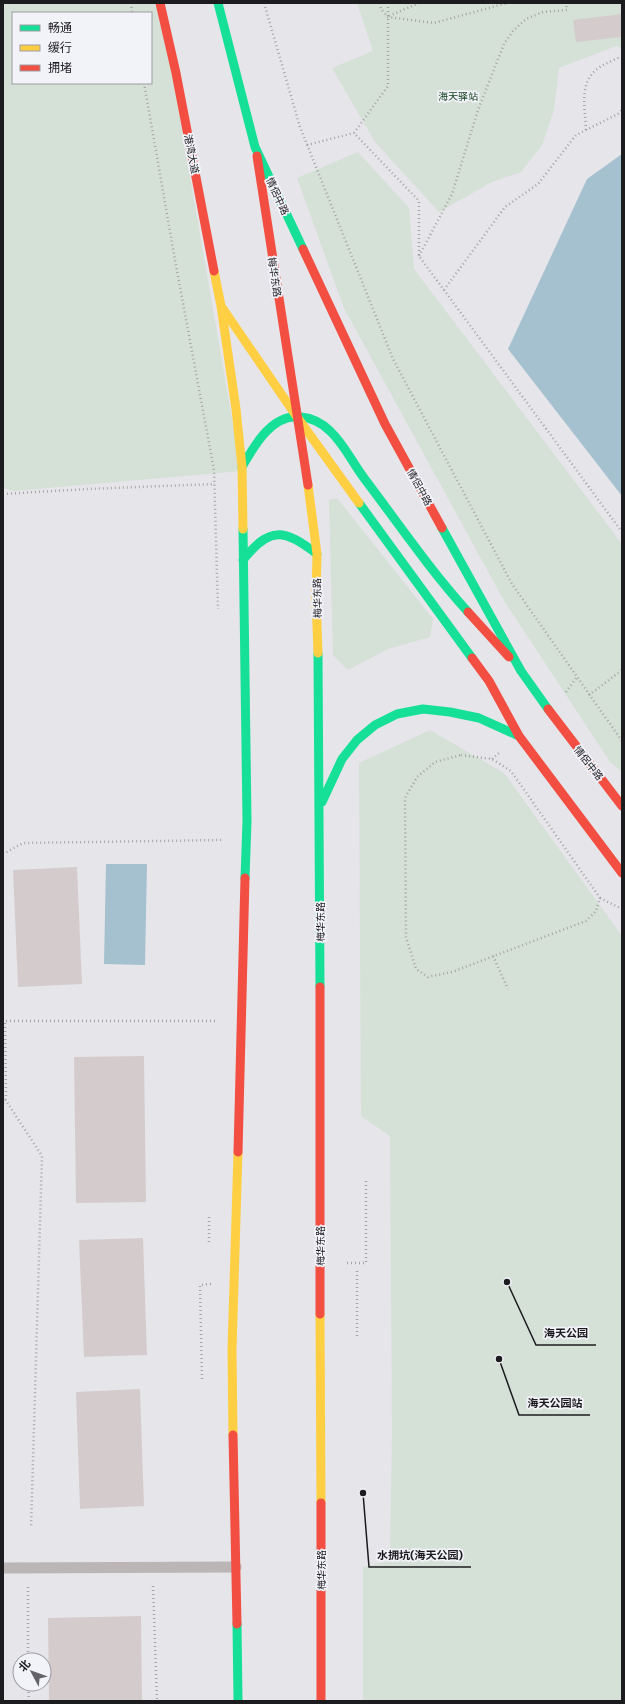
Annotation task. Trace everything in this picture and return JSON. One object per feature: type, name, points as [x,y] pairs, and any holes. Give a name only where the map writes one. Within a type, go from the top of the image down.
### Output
[{"type":"main road","name":"港湾大道","points":[[160,3],[176,73],[221,306]]},
{"type":"main road","points":[[218,3],[255,147]]},
{"type":"main road","name":"梅华东路","points":[[255,147],[316,554],[319,809],[321,1701]]},
{"type":"main road","name":"情侶中路","points":[[255,147],[385,424],[521,671],[622,806]]},
{"type":"main road","points":[[221,306],[296,417],[489,681],[518,736],[622,873]]},
{"type":"main road","points":[[221,306],[236,409],[242,467],[246,840],[232,1350],[238,1701]]},
{"type":"main road","points":[[242,467],[251,450],[264,433],[278,422],[296,417],[311,419],[324,425],[338,438],[359,471],[452,594],[521,671]]},
{"type":"main road","points":[[243,560],[253,547],[270,535],[287,535],[301,541],[316,554]]},
{"type":"main road","points":[[319,809],[342,759],[357,740],[375,725],[397,714],[423,709],[450,712],[479,718],[518,736]]},
{"type":"lane","points":[[3,1568],[236,1567]]},
{"type":"path","points":[[264,3],[300,127],[393,359],[512,584],[622,741]]},
{"type":"path","points":[[380,3],[381,9],[388,16],[434,23],[507,3]]},
{"type":"path","points":[[308,145],[354,133],[388,86],[388,3]]},
{"type":"path","points":[[388,16],[419,3]]},
{"type":"path","points":[[419,256],[452,194],[478,110],[504,44],[513,31],[526,19],[543,12],[567,10],[566,3]]},
{"type":"path","points":[[586,130],[584,89],[589,76],[600,67],[622,57]]},
{"type":"path","points":[[144,84],[176,268],[214,470],[218,613]]},
{"type":"path","points":[[444,290],[505,207],[538,184],[576,135],[618,114],[622,110]]},
{"type":"path","points":[[354,133],[419,201],[419,256],[622,532]]},
{"type":"path","points":[[3,494],[214,484],[242,481]]},
{"type":"path","points":[[589,695],[622,670]]},
{"type":"path","points":[[600,898],[596,911],[586,921],[452,972],[428,977],[416,969],[406,938],[405,798],[417,777],[435,762],[461,755],[492,759],[511,771],[600,898],[622,909]]},
{"type":"path","points":[[3,854],[23,843],[246,840]]},
{"type":"path","points":[[493,956],[508,989]]},
{"type":"path","points":[[3,1103],[6,1099],[5,1020],[241,1021]]},
{"type":"path","points":[[3,1096],[42,1156],[31,1528]]},
{"type":"path","points":[[347,1263],[366,1263],[366,1180]]},
{"type":"path","points":[[357,1271],[358,1336]]},
{"type":"path","points":[[202,1379],[200,1285],[217,1284]]},
{"type":"path","points":[[150,1567],[153,1586],[157,1701]]},
{"type":"path","points":[[28,1568],[28,1652]]},
{"type":"green space","points":[[3,3],[160,3],[241,471],[14,491],[3,488]]},
{"type":"green space","name":"海天驿站","points":[[357,3],[622,3],[622,48],[616,46],[559,68],[554,110],[542,145],[521,172],[492,182],[439,212],[375,142],[332,68],[373,51]]},
{"type":"green space","points":[[358,152],[409,208],[414,269],[622,544],[622,772],[610,762],[503,599],[344,308],[297,178]]},
{"type":"green space","points":[[337,498],[433,619],[430,637],[388,649],[348,670],[333,655],[329,500]]},
{"type":"green space","points":[[430,730],[504,773],[622,936],[622,1701],[363,1701],[363,1567],[390,1561],[392,1429],[390,1136],[361,1116],[359,763]]},
{"type":"water","points":[[622,154],[622,496],[508,349],[587,179]]},
{"type":"water","points":[[106,864],[147,864],[145,965],[104,964]]},
{"type":"building","points":[[622,14],[622,37],[576,42],[573,20]]},
{"type":"building","points":[[77,867],[82,984],[18,987],[13,870]]},
{"type":"building","points":[[144,1056],[146,1202],[76,1203],[74,1057]]},
{"type":"building","points":[[143,1238],[147,1355],[84,1357],[79,1240]]},
{"type":"building","points":[[140,1389],[144,1506],[80,1509],[76,1392]]},
{"type":"building","points":[[141,1616],[142,1701],[49,1701],[49,1692],[52,1692],[52,1652],[48,1652],[48,1618]]},
{"type":"traffic: fast","points":[[218,3],[255,147],[303,249]]},
{"type":"traffic: fast","points":[[242,467],[258,441],[281,420],[291,417],[301,417],[309,418],[320,423],[340,442],[364,478],[414,546],[440,580],[468,612]]},
{"type":"traffic: fast","points":[[359,503],[472,658]]},
{"type":"traffic: fast","points":[[442,528],[521,671],[548,709]]},
{"type":"traffic: fast","points":[[243,529],[247,821],[245,878]]},
{"type":"traffic: fast","points":[[243,560],[261,541],[278,535],[286,536],[295,540],[317,554]]},
{"type":"traffic: fast","points":[[318,653],[320,987]]},
{"type":"traffic: fast","points":[[322,802],[342,759],[357,740],[375,725],[397,714],[423,709],[450,712],[479,718],[519,736]]},
{"type":"traffic: fast","points":[[237,1624],[238,1701]]},
{"type":"traffic: slow","points":[[214,271],[221,306],[297,417],[359,503]]},
{"type":"traffic: slow","points":[[221,306],[236,409],[242,467],[243,529]]},
{"type":"traffic: slow","points":[[308,485],[317,554],[316,598],[318,653]]},
{"type":"traffic: slow","points":[[233,1435],[232,1350],[238,1152]]},
{"type":"traffic: slow","points":[[320,1314],[321,1503]]},
{"type":"traffic: jam","points":[[160,3],[176,73],[214,271]]},
{"type":"traffic: jam","points":[[257,156],[308,485]]},
{"type":"traffic: jam","points":[[303,249],[385,424],[442,528]]},
{"type":"traffic: jam","points":[[468,612],[509,657]]},
{"type":"traffic: jam","points":[[472,658],[489,681],[519,736],[622,873]]},
{"type":"traffic: jam","points":[[548,709],[622,806]]},
{"type":"traffic: jam","points":[[238,1152],[245,878]]},
{"type":"traffic: jam","points":[[320,987],[320,1314]]},
{"type":"traffic: jam","points":[[233,1435],[237,1624]]},
{"type":"traffic: jam","points":[[321,1503],[321,1701]]},
{"type":"place","name":"海天公园","points":[[507,1282]]},
{"type":"place","name":"海天公园站","points":[[499,1359]]},
{"type":"place","name":"水拥坑(海天公园)","points":[[363,1493]]}]
